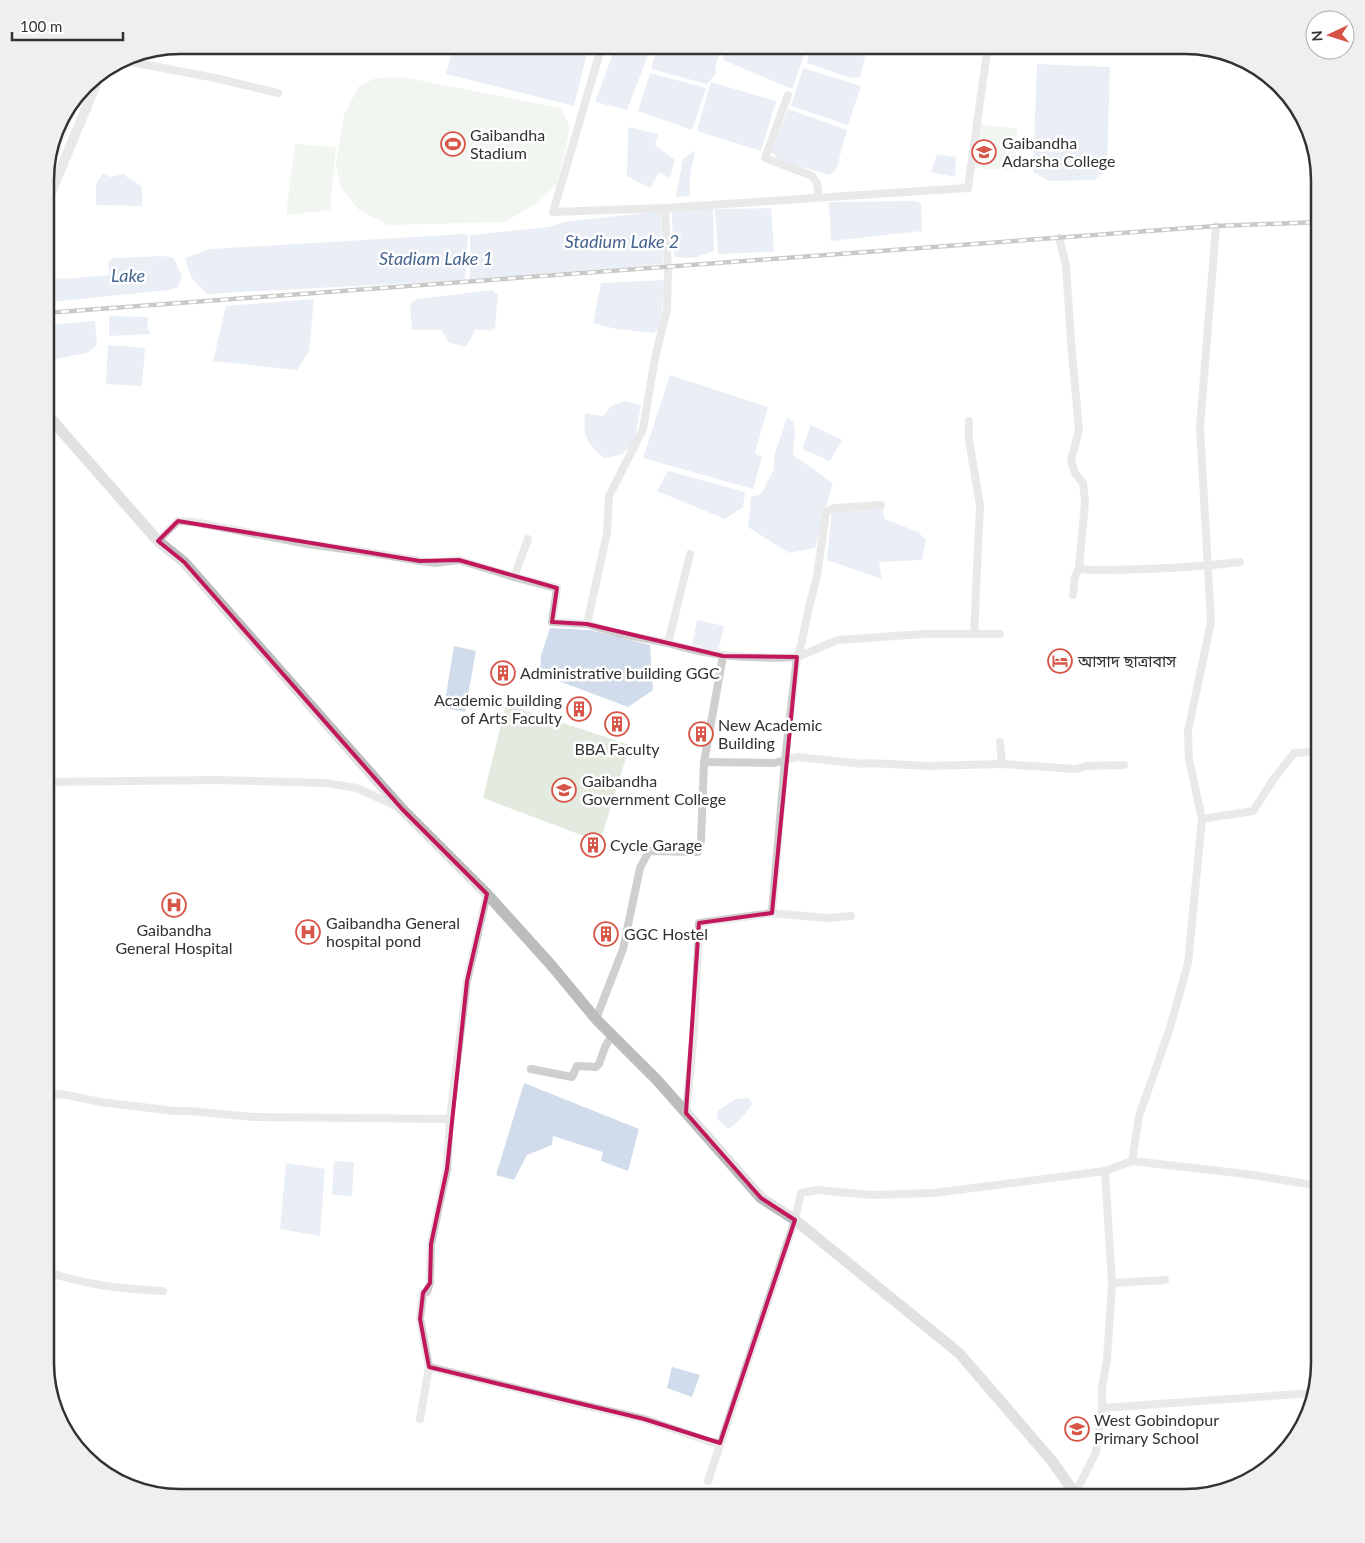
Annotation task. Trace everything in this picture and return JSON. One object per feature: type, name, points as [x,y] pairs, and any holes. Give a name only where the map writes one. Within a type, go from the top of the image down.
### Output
[{"type":"main road","points":[[54,422],[158,541],[184,562],[402,809],[487,894],[552,966],[596,1019],[657,1080],[761,1198],[795,1220],[959,1353],[1052,1461],[1072,1489]]},
{"type":"street","points":[[599,54],[553,212],[665,208],[968,188],[987,54]]},
{"type":"street","points":[[133,62],[215,78],[278,93]]},
{"type":"street","points":[[54,184],[95,87]]},
{"type":"street","points":[[788,95],[765,158],[812,176],[816,183],[819,198]]},
{"type":"street","points":[[587,624],[606,534],[610,496],[644,428],[655,358],[667,309],[668,268],[665,208]]},
{"type":"street","points":[[1132,1161],[1139,1116],[1170,1028],[1188,963],[1202,819],[1189,760],[1188,731],[1211,622],[1200,427],[1216,226]]},
{"type":"street","points":[[1060,238],[1066,265],[1070,342],[1079,430],[1071,460],[1076,473],[1083,483],[1085,503],[1079,568],[1075,577],[1073,595]]},
{"type":"street","points":[[969,421],[969,440],[980,506],[974,634]]},
{"type":"street","points":[[772,913],[785,760],[797,657],[817,576],[826,512],[834,508],[881,505]]},
{"type":"street","points":[[158,541],[178,521],[194,522],[307,544],[420,561],[436,563],[459,560],[557,588],[552,622],[587,624],[617,633],[723,656],[761,659],[797,657],[838,640],[924,634],[1000,634]]},
{"type":"street","points":[[514,577],[528,539]]},
{"type":"street","points":[[668,644],[690,554]]},
{"type":"street","points":[[1079,568],[1088,570],[1150,570],[1240,562]]},
{"type":"street","points":[[596,1019],[623,949],[640,868],[649,851],[698,852],[701,840],[704,762],[723,656]]},
{"type":"street","points":[[1000,742],[1002,764]]},
{"type":"street","points":[[1202,819],[1253,812],[1272,780],[1294,754],[1311,752]]},
{"type":"street","points":[[704,762],[774,763],[797,757],[863,764],[929,766],[1002,764],[1076,769],[1086,766],[1124,765]]},
{"type":"street","points":[[54,782],[216,780],[325,783],[357,788],[402,809]]},
{"type":"street","points":[[420,1419],[429,1367],[420,1319],[421,1306],[423,1293],[427,1292],[430,1283],[431,1244],[447,1169],[450,1119],[467,981],[487,894]]},
{"type":"street","points":[[686,1112],[694,1034],[699,923],[772,913],[826,918],[851,916]]},
{"type":"street","points":[[531,1070],[572,1077],[577,1066],[596,1067],[612,1035]]},
{"type":"street","points":[[54,1094],[165,1110],[253,1116],[450,1119]]},
{"type":"street","points":[[708,1481],[795,1220],[801,1193],[817,1190],[872,1195],[934,1193],[1105,1172],[1132,1161],[1246,1174],[1311,1185]]},
{"type":"street","points":[[1080,1489],[1096,1452],[1102,1408],[1102,1387],[1107,1360],[1112,1283],[1105,1172]]},
{"type":"street","points":[[54,1274],[87,1284],[120,1289],[163,1291]]},
{"type":"street","points":[[1112,1283],[1165,1280]]},
{"type":"street","points":[[429,1367],[644,1419],[711,1442],[720,1443]]},
{"type":"street","points":[[1102,1408],[1307,1393]]},
{"type":"highlighted area","points":[[178,521],[420,561],[459,560],[557,588],[552,622],[587,624],[723,656],[797,657],[772,913],[699,923],[686,1113],[761,1198],[795,1220],[720,1443],[644,1419],[429,1367],[420,1319],[423,1293],[430,1283],[431,1244],[447,1169],[467,981],[487,894],[402,809],[184,562],[158,541]]},
{"type":"shaded area","name":"Gaibandha Stadium","points":[[402,77],[561,108],[570,128],[556,185],[534,205],[505,222],[388,225],[359,210],[341,187],[336,164],[344,115],[359,86],[376,78]]},
{"type":"shaded area","points":[[78,106],[55,162],[63,131]]},
{"type":"shaded area","points":[[978,124],[1017,129],[1015,170],[973,168]]},
{"type":"shaded area","points":[[295,144],[336,147],[330,210],[286,215]]},
{"type":"shaded area","points":[[506,704],[630,745],[600,842],[483,798]]},
{"type":"water","points":[[452,54],[587,54],[574,106],[446,74]]},
{"type":"water","points":[[613,54],[649,54],[627,110],[595,102]]},
{"type":"water","points":[[655,54],[719,54],[715,68],[716,74],[707,84],[651,69]]},
{"type":"water","points":[[724,54],[805,54],[792,89],[723,60]]},
{"type":"water","points":[[808,54],[866,54],[860,77],[851,78],[807,63]]},
{"type":"water","points":[[1037,64],[1110,67],[1107,168],[1094,180],[1049,181],[1033,172]]},
{"type":"water","points":[[803,68],[861,86],[848,125],[791,106]]},
{"type":"water","points":[[650,73],[706,88],[692,130],[638,111]]},
{"type":"water","points":[[711,82],[776,101],[761,151],[697,131]]},
{"type":"water","points":[[788,109],[847,130],[837,167],[830,175],[780,161],[771,152]]},
{"type":"water","points":[[628,127],[658,134],[655,145],[675,160],[670,178],[659,172],[650,188],[627,176]]},
{"type":"water","points":[[695,150],[690,178],[690,196],[676,197],[683,159]]},
{"type":"water","points":[[937,154],[956,157],[955,177],[931,172]]},
{"type":"water","points":[[103,173],[110,177],[124,174],[142,186],[142,206],[96,205],[96,184]]},
{"type":"water","points":[[916,201],[921,203],[922,231],[831,241],[829,202]]},
{"type":"water","points":[[671,207],[713,207],[714,251],[690,258],[674,256]]},
{"type":"water","points":[[771,208],[774,252],[718,254],[715,209]]},
{"type":"water","name":"Stadium Lake 2","points":[[661,211],[663,264],[470,280],[470,235],[549,227],[564,222]]},
{"type":"water","name":"Stadiam Lake 1","points":[[468,235],[465,280],[207,294],[191,277],[185,258],[210,249]]},
{"type":"water","name":"Lake","points":[[163,256],[174,258],[182,277],[178,287],[169,290],[54,302],[54,278],[62,279],[109,275],[108,263],[113,258]]},
{"type":"water","points":[[665,280],[660,328],[653,333],[616,329],[593,323],[601,283]]},
{"type":"water","points":[[492,290],[498,295],[495,328],[490,331],[476,329],[466,347],[448,342],[442,330],[412,330],[410,304],[417,299]]},
{"type":"water","points":[[314,299],[309,351],[297,370],[213,361],[226,306]]},
{"type":"water","points":[[109,316],[149,317],[147,326],[150,334],[109,336]]},
{"type":"water","points":[[95,321],[97,345],[87,353],[54,359],[54,324]]},
{"type":"water","points":[[108,345],[145,348],[142,386],[106,384]]},
{"type":"water","points":[[670,375],[768,407],[755,453],[762,457],[753,489],[643,458]]},
{"type":"water","points":[[625,401],[641,405],[634,443],[621,455],[604,458],[593,448],[587,439],[585,434],[585,413],[603,416],[611,406]]},
{"type":"water","points":[[787,418],[793,421],[795,432],[793,455],[833,483],[815,548],[789,553],[748,527],[751,497],[761,494],[774,469],[774,456]]},
{"type":"water","points":[[811,425],[842,440],[830,461],[802,449]]},
{"type":"water","points":[[668,471],[745,492],[743,507],[725,519],[657,491]]},
{"type":"water","points":[[882,507],[885,519],[918,532],[926,540],[922,560],[879,562],[882,579],[827,560],[832,508]]},
{"type":"water","points":[[697,620],[724,626],[718,651],[692,645]]},
{"type":"water","points":[[550,628],[590,630],[650,645],[653,690],[628,707],[540,674],[541,656]]},
{"type":"water","points":[[454,646],[476,651],[465,712],[444,708]]},
{"type":"water","points":[[524,1083],[639,1129],[628,1171],[601,1161],[603,1152],[553,1136],[552,1145],[527,1155],[514,1180],[496,1175]]},
{"type":"water","points":[[748,1098],[753,1104],[737,1123],[728,1129],[717,1119],[718,1111],[735,1099]]},
{"type":"water","points":[[334,1161],[354,1162],[352,1196],[332,1195]]},
{"type":"water","points":[[286,1163],[325,1169],[320,1236],[280,1229]]},
{"type":"water","points":[[672,1367],[700,1375],[692,1397],[667,1388]]},
{"type":"railway","points":[[54,312],[1216,226],[1311,222]]},
{"type":"place","name":"Gaibandha Stadium","points":[[453,144]]},
{"type":"place","name":"Gaibandha Adarsha College","points":[[984,152]]},
{"type":"place","name":"আসাদ ছাত্রাবাস","points":[[1060,661]]},
{"type":"place","name":"Administrative building GGC","points":[[503,673]]},
{"type":"place","name":"Academic building of Arts Faculty","points":[[579,709]]},
{"type":"place","name":"BBA Faculty","points":[[617,724]]},
{"type":"place","name":"New Academic Building","points":[[701,734]]},
{"type":"place","name":"Gaibandha Government College","points":[[564,790]]},
{"type":"place","name":"Cycle Garage","points":[[593,845]]},
{"type":"place","name":"Gaibandha General Hospital","points":[[174,905]]},
{"type":"place","name":"Gaibandha General hospital pond","points":[[308,932]]},
{"type":"place","name":"GGC Hostel","points":[[606,934]]},
{"type":"place","name":"West Gobindopur Primary School","points":[[1077,1429]]}]
